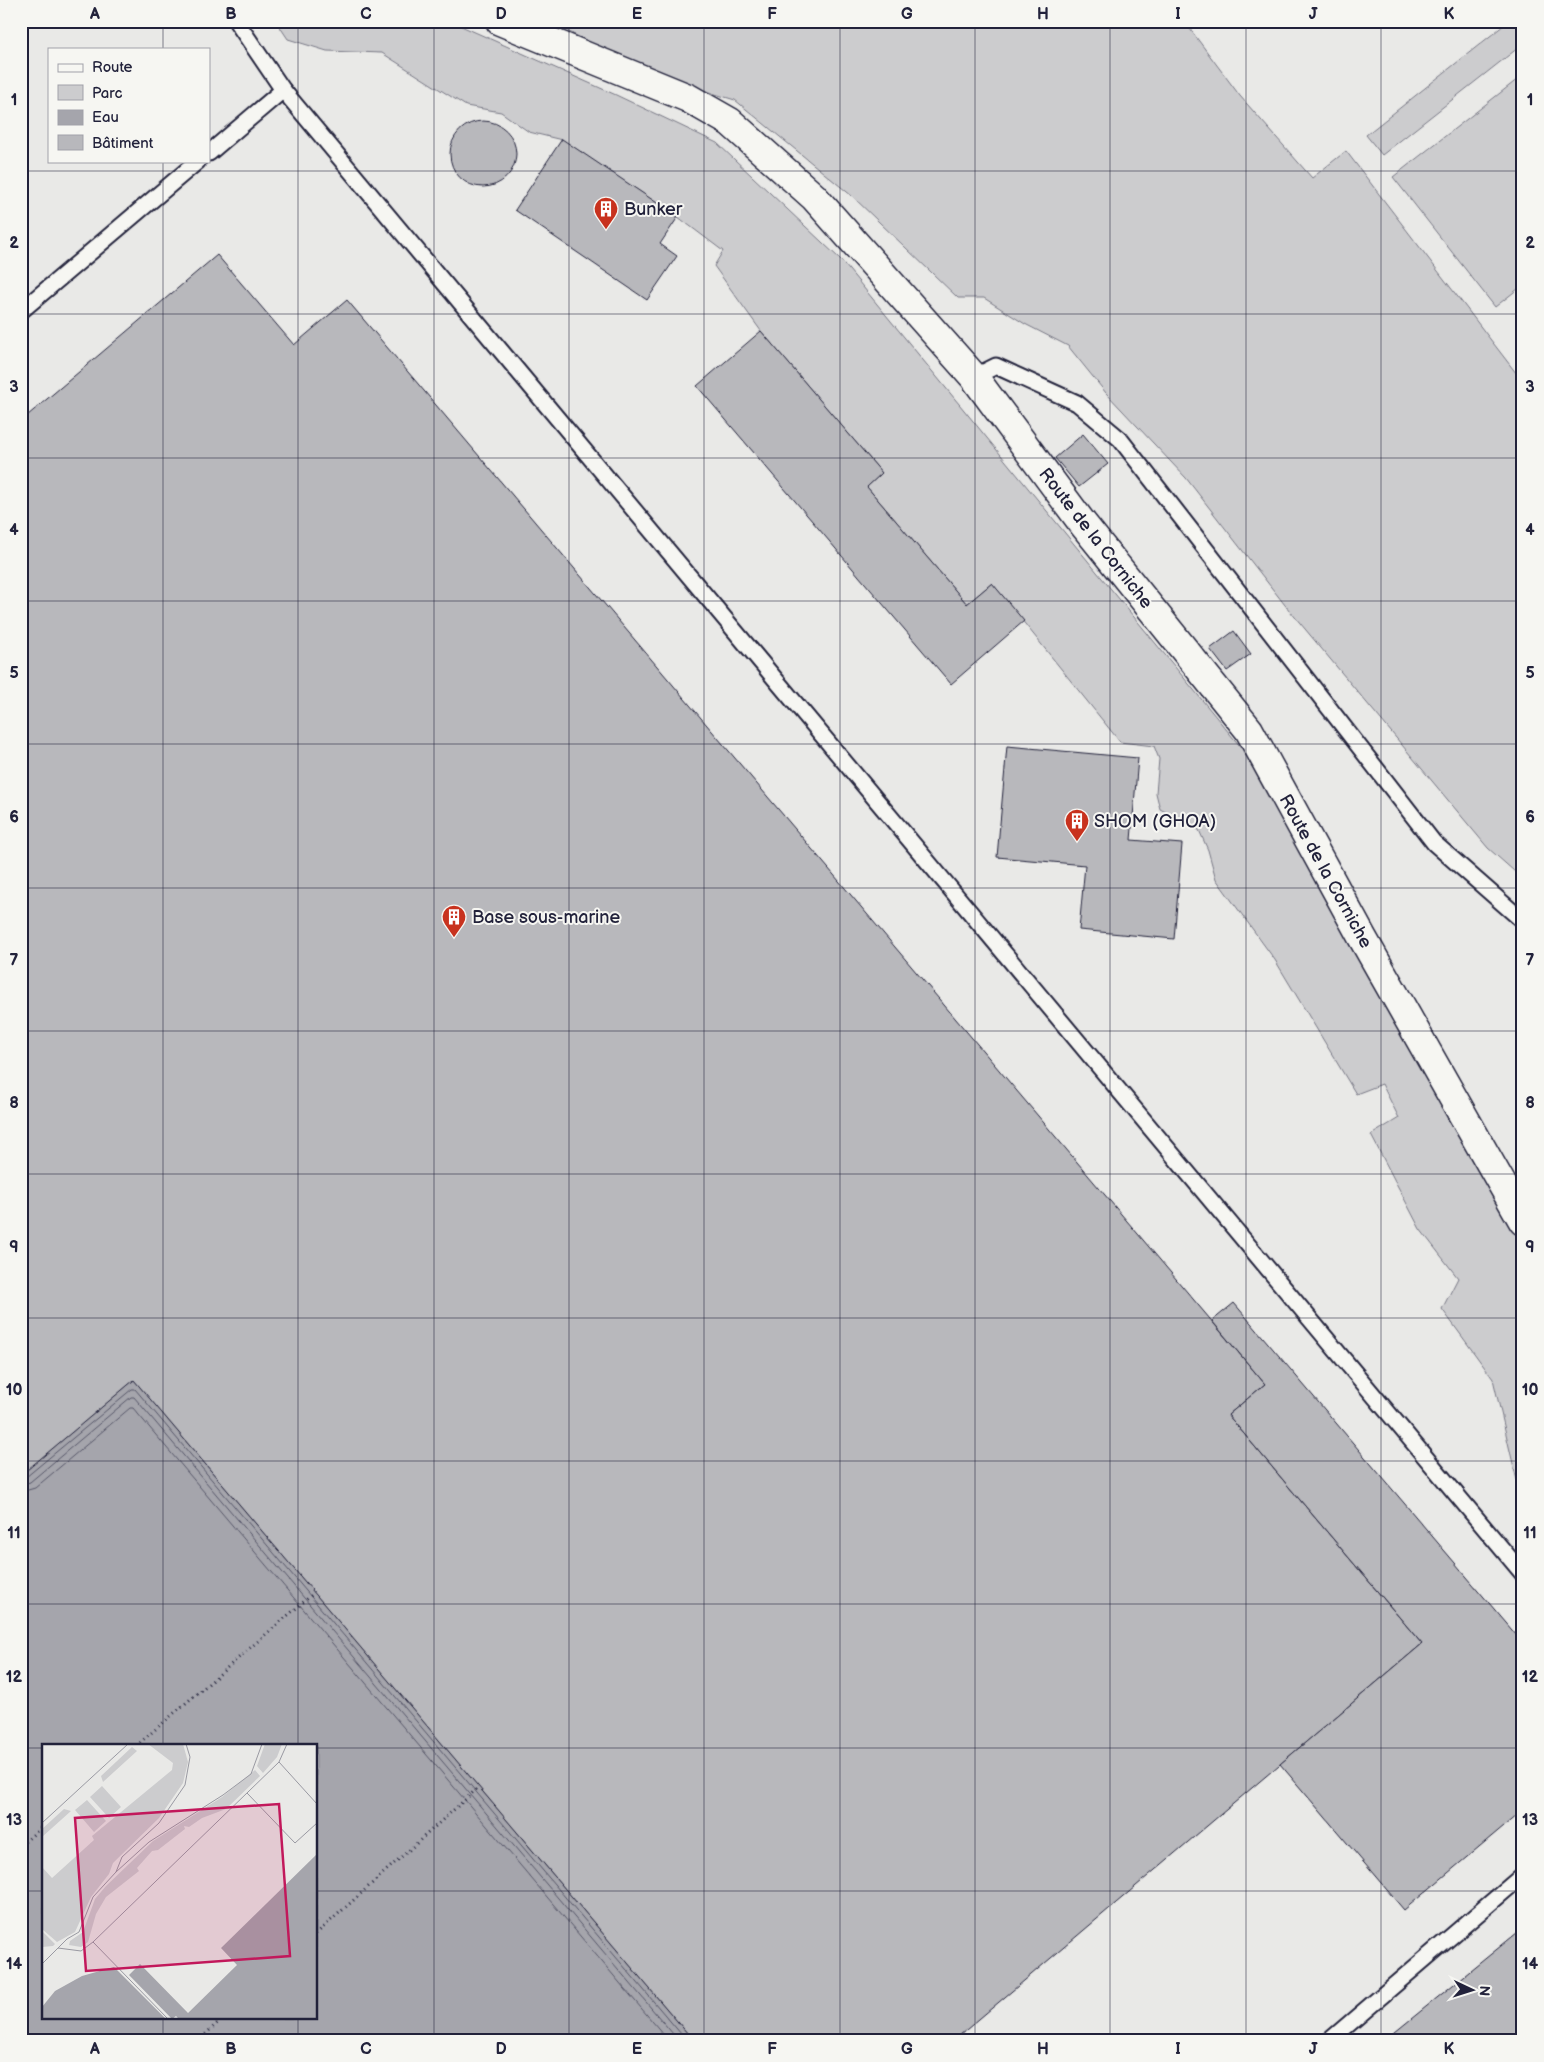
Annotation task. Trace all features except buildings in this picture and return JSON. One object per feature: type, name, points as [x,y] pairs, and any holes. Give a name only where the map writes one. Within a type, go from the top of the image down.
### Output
[{"type":"street","name":"Route de la Corniche","points":[[500,21],[688,98],[730,122],[814,198],[974,377],[1083,524],[1248,730],[1362,937],[1523,1221]]},
{"type":"lane","points":[[236,21],[283,90],[1523,1574]]},
{"type":"lane","points":[[210,152],[283,90]]},
{"type":"lane","points":[[21,311],[197,162]]},
{"type":"lane","points":[[974,377],[996,366],[1077,403],[1120,439],[1434,843],[1523,922]]},
{"type":"lane","points":[[1329,2041],[1523,1875]]},
{"type":"path","points":[[138,1744],[314,1593]]},
{"type":"path","points":[[318,1932],[479,1786]]},
{"type":"path","points":[[21,1845],[42,1828]]},
{"type":"path","points":[[198,2041],[221,2020]]},
{"type":"green space","points":[[276,21],[450,21],[616,95],[717,143],[840,259],[1253,762],[1452,1126],[1523,1246],[1523,1506],[1493,1379],[1442,1309],[1458,1278],[1420,1229],[1371,1135],[1399,1118],[1382,1084],[1356,1094],[1275,960],[1216,879],[1208,850],[1199,830],[1160,809],[1156,793],[1159,759],[1154,746],[1120,742],[992,583],[967,604],[867,487],[882,473],[761,331],[714,266],[723,251],[678,217],[562,140],[529,132],[501,112],[466,106],[382,53],[327,51],[288,39]]},
{"type":"green space","points":[[548,21],[1184,21],[1240,96],[1312,178],[1346,151],[1523,382],[1523,879],[1488,848],[1285,605],[1186,478],[1106,393],[1068,346],[1025,324],[984,298],[958,298],[852,196],[735,100],[652,75]]},
{"type":"green space","points":[[1509,21],[1523,21],[1523,44],[1382,155],[1366,135]]},
{"type":"green space","points":[[1523,75],[1523,285],[1495,307],[1393,177]]},
{"type":"water","points":[[134,1380],[694,2041],[21,2041],[21,1475]]},
{"type":"place","name":"Bunker","points":[[606,230]]},
{"type":"place","name":"SHOM (GHOA)","points":[[1077,842]]},
{"type":"place","name":"Base sous-marine","points":[[454,938]]}]
